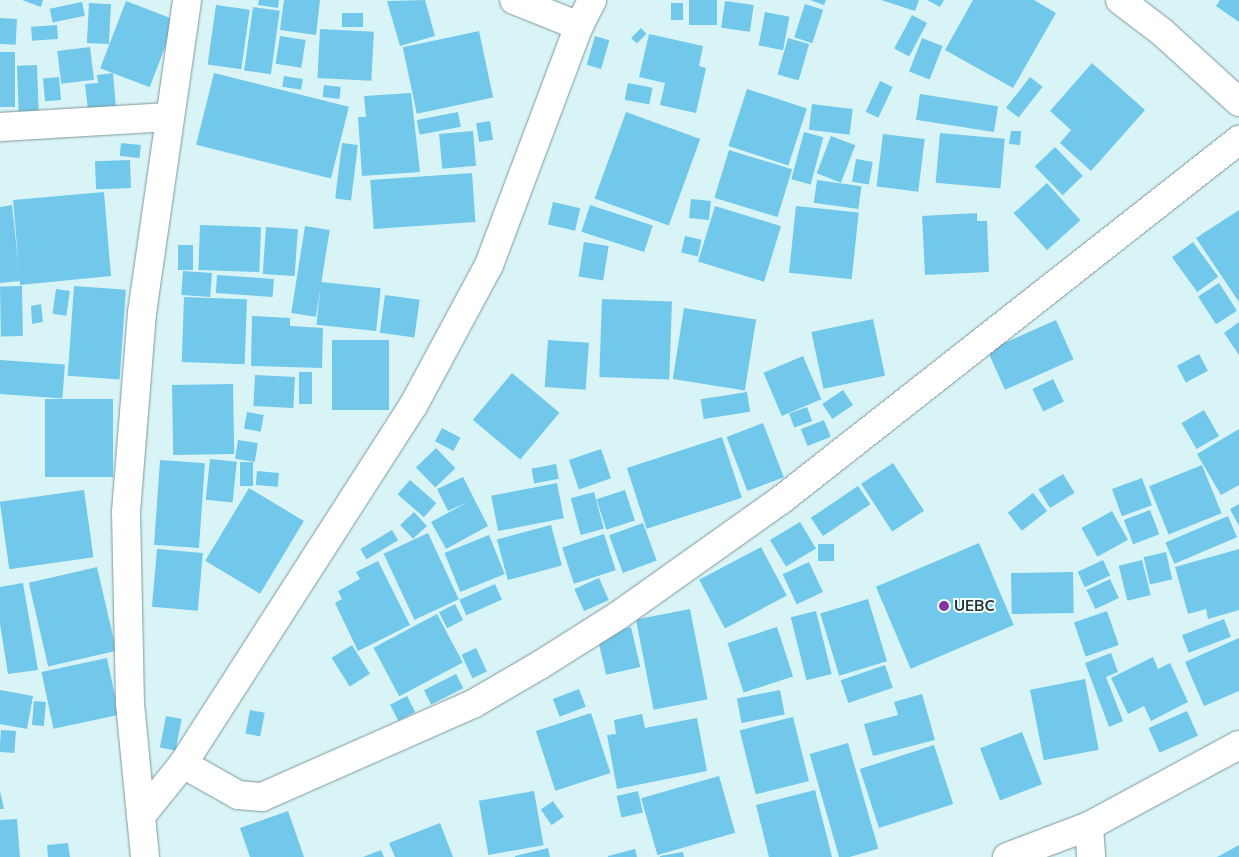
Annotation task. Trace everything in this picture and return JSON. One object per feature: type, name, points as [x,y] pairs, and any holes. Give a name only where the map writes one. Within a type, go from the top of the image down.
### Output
[{"type":"street","points":[[145,857],[130,702],[126,512],[142,313],[168,117],[187,0]]},
{"type":"street","points":[[514,0],[579,26]]},
{"type":"street","points":[[141,816],[183,764],[413,406],[480,281],[579,26],[592,0]]},
{"type":"street","points":[[1120,0],[1162,32],[1239,102]]},
{"type":"street","points":[[0,127],[168,117]]},
{"type":"street","points":[[183,764],[238,795],[262,797],[473,704],[540,665],[619,615],[781,500],[1239,140]]},
{"type":"street","points":[[1008,857],[1089,826],[1239,745]]},
{"type":"street","points":[[1089,826],[1091,857]]},
{"type":"building","points":[[22,0],[43,0],[41,7]]},
{"type":"building","points":[[259,0],[279,0],[278,8],[258,5]]},
{"type":"building","points":[[284,0],[320,0],[316,35],[280,30]]},
{"type":"building","points":[[425,0],[435,36],[400,46],[387,1]]},
{"type":"building","points":[[689,0],[717,0],[717,25],[689,25]]},
{"type":"building","points":[[810,0],[826,0],[824,5]]},
{"type":"building","points":[[881,0],[919,0],[915,11]]},
{"type":"building","points":[[927,0],[944,0],[940,7]]},
{"type":"building","points":[[973,0],[1034,0],[1056,13],[1013,88],[945,50]]},
{"type":"building","points":[[1220,0],[1239,0],[1239,22],[1216,6]]},
{"type":"building","points":[[126,1],[175,20],[150,87],[100,68]]},
{"type":"building","points":[[725,1],[754,5],[750,32],[721,28]]},
{"type":"building","points":[[82,2],[85,16],[53,23],[50,9]]},
{"type":"building","points":[[89,3],[111,4],[109,44],[87,43]]},
{"type":"building","points":[[671,3],[683,3],[683,20],[671,20]]},
{"type":"building","points":[[805,4],[823,10],[812,43],[794,37]]},
{"type":"building","points":[[216,5],[250,10],[241,69],[208,64]]},
{"type":"building","points":[[253,7],[280,11],[271,74],[244,70]]},
{"type":"building","points":[[765,12],[790,17],[783,50],[759,45]]},
{"type":"building","points":[[342,13],[363,13],[363,27],[342,27]]},
{"type":"building","points":[[912,15],[927,23],[909,57],[894,49]]},
{"type":"building","points":[[0,18],[17,19],[16,45],[0,44]]},
{"type":"building","points":[[57,25],[58,39],[32,41],[31,27]]},
{"type":"building","points":[[641,28],[647,34],[637,44],[631,38]]},
{"type":"building","points":[[320,29],[374,32],[371,81],[317,78]]},
{"type":"building","points":[[479,31],[493,98],[417,114],[403,47]]},
{"type":"building","points":[[649,34],[703,46],[699,66],[706,68],[696,113],[660,105],[665,83],[639,77]]},
{"type":"building","points":[[280,36],[306,40],[301,68],[276,64]]},
{"type":"building","points":[[595,36],[609,40],[601,69],[587,65]]},
{"type":"building","points":[[788,38],[809,44],[799,81],[778,75]]},
{"type":"building","points":[[922,38],[943,46],[930,79],[909,72]]},
{"type":"building","points":[[90,47],[94,80],[61,84],[57,51]]},
{"type":"building","points":[[0,52],[15,52],[15,107],[0,107]]},
{"type":"building","points":[[1092,63],[1145,110],[1091,171],[1060,143],[1071,130],[1050,111]]},
{"type":"building","points":[[37,65],[39,117],[19,118],[17,66]]},
{"type":"building","points":[[113,73],[116,107],[88,110],[85,84],[98,83],[97,75]]},
{"type":"building","points":[[214,73],[349,107],[331,178],[196,145]]},
{"type":"building","points":[[284,76],[303,79],[301,90],[282,87]]},
{"type":"building","points":[[59,77],[61,100],[45,101],[43,78]]},
{"type":"building","points":[[1030,77],[1043,87],[1019,118],[1006,108]]},
{"type":"building","points":[[880,81],[893,87],[878,118],[866,112]]},
{"type":"building","points":[[628,83],[653,88],[649,104],[625,100]]},
{"type":"building","points":[[324,85],[341,87],[339,99],[323,97]]},
{"type":"building","points":[[747,89],[807,108],[788,166],[728,146]]},
{"type":"building","points":[[411,93],[420,172],[362,176],[358,117],[366,117],[364,96]]},
{"type":"building","points":[[920,94],[998,106],[994,132],[916,120]]},
{"type":"building","points":[[812,104],[853,109],[850,135],[809,130]]},
{"type":"building","points":[[458,112],[461,127],[420,135],[417,120]]},
{"type":"building","points":[[626,112],[700,139],[669,225],[595,198]]},
{"type":"building","points":[[490,121],[493,140],[479,142],[476,123]]},
{"type":"building","points":[[473,131],[476,166],[442,169],[439,134]]},
{"type":"building","points":[[1011,131],[1021,131],[1020,145],[1009,144]]},
{"type":"building","points":[[804,132],[823,137],[811,185],[791,179]]},
{"type":"building","points":[[940,133],[1005,139],[1000,188],[936,183]]},
{"type":"building","points":[[883,134],[925,139],[918,192],[877,187]]},
{"type":"building","points":[[831,136],[855,145],[841,183],[817,173]]},
{"type":"building","points":[[121,143],[141,145],[140,158],[120,156]]},
{"type":"building","points":[[342,143],[358,145],[351,201],[335,199]]},
{"type":"building","points":[[1055,147],[1083,176],[1063,195],[1035,166]]},
{"type":"building","points":[[729,150],[792,169],[777,217],[714,198]]},
{"type":"building","points":[[856,159],[873,162],[869,185],[852,182]]},
{"type":"building","points":[[130,160],[131,188],[96,189],[95,161]]},
{"type":"building","points":[[472,173],[475,222],[374,229],[370,180]]},
{"type":"building","points":[[817,180],[862,186],[858,209],[814,203]]},
{"type":"building","points":[[1047,183],[1080,220],[1047,250],[1014,213]]},
{"type":"building","points":[[104,192],[111,276],[20,285],[20,281],[0,283],[0,207],[12,205],[19,270],[13,200]]},
{"type":"building","points":[[691,199],[711,201],[709,220],[689,218]]},
{"type":"building","points":[[553,202],[580,208],[575,231],[548,224]]},
{"type":"building","points":[[590,205],[653,225],[644,252],[581,232]]},
{"type":"building","points":[[715,206],[781,226],[764,282],[698,261]]},
{"type":"building","points":[[796,206],[859,213],[852,279],[789,273]]},
{"type":"building","points":[[1239,210],[1239,302],[1196,238]]},
{"type":"building","points":[[977,213],[977,221],[987,221],[989,272],[925,275],[922,216]]},
{"type":"building","points":[[200,225],[261,227],[259,272],[198,270]]},
{"type":"building","points":[[305,226],[330,230],[316,317],[291,313]]},
{"type":"building","points":[[266,227],[298,229],[295,276],[263,274]]},
{"type":"building","points":[[685,236],[702,240],[698,256],[681,253]]},
{"type":"building","points":[[584,242],[609,246],[603,280],[579,277]]},
{"type":"building","points":[[1193,242],[1218,277],[1197,292],[1172,257]]},
{"type":"building","points":[[178,245],[193,245],[193,270],[178,270]]},
{"type":"building","points":[[183,271],[212,273],[210,297],[181,295]]},
{"type":"building","points":[[217,275],[274,279],[273,297],[216,293]]},
{"type":"building","points":[[321,282],[381,288],[376,331],[317,325]]},
{"type":"building","points":[[1219,283],[1237,311],[1216,324],[1198,297]]},
{"type":"building","points":[[0,286],[22,286],[23,336],[1,336]]},
{"type":"building","points":[[74,286],[126,290],[120,379],[68,376]]},
{"type":"building","points":[[56,289],[70,291],[66,316],[53,314]]},
{"type":"building","points":[[385,295],[420,300],[414,338],[380,333]]},
{"type":"building","points":[[184,297],[247,299],[245,364],[182,362]]},
{"type":"building","points":[[602,299],[672,301],[669,379],[599,377]]},
{"type":"building","points":[[41,304],[43,322],[32,324],[31,306]]},
{"type":"building","points":[[684,308],[756,319],[745,391],[673,379]]},
{"type":"building","points":[[252,316],[290,318],[290,326],[323,328],[322,368],[251,366]]},
{"type":"building","points":[[873,319],[885,376],[823,389],[811,332]]},
{"type":"building","points":[[1056,320],[1073,359],[1005,390],[987,351]]},
{"type":"building","points":[[1239,322],[1239,355],[1224,333]]},
{"type":"building","points":[[332,340],[389,340],[389,410],[332,410]]},
{"type":"building","points":[[548,340],[589,343],[586,390],[545,387]]},
{"type":"building","points":[[1199,354],[1208,371],[1186,383],[1177,366]]},
{"type":"building","points":[[803,356],[821,399],[782,416],[763,373]]},
{"type":"building","points":[[0,360],[65,365],[62,398],[0,394]]},
{"type":"building","points":[[299,372],[312,372],[312,404],[299,404]]},
{"type":"building","points":[[512,373],[559,413],[520,460],[473,420]]},
{"type":"building","points":[[255,375],[295,377],[293,408],[253,406]]},
{"type":"building","points":[[1053,379],[1064,401],[1043,412],[1032,389]]},
{"type":"building","points":[[233,384],[234,454],[173,455],[172,385]]},
{"type":"building","points":[[843,390],[853,405],[832,419],[822,404]]},
{"type":"building","points":[[747,392],[750,412],[704,419],[701,399]]},
{"type":"building","points":[[45,399],[113,399],[113,477],[45,477]]},
{"type":"building","points":[[807,407],[812,421],[794,428],[789,413]]},
{"type":"building","points":[[1204,410],[1219,436],[1196,449],[1181,423]]},
{"type":"building","points":[[247,412],[264,415],[261,432],[244,429]]},
{"type":"building","points":[[824,420],[831,437],[808,446],[801,429]]},
{"type":"building","points":[[763,423],[784,477],[747,491],[727,437]]},
{"type":"building","points":[[442,428],[461,438],[453,451],[435,441]]},
{"type":"building","points":[[1239,429],[1239,485],[1221,495],[1197,454]]},
{"type":"building","points":[[722,437],[742,498],[647,529],[627,468]]},
{"type":"building","points":[[238,440],[258,443],[255,462],[235,459]]},
{"type":"building","points":[[436,448],[455,468],[435,488],[416,467]]},
{"type":"building","points":[[601,449],[611,478],[579,489],[569,460]]},
{"type":"building","points":[[210,459],[237,462],[233,503],[206,500]]},
{"type":"building","points":[[160,460],[205,463],[199,548],[154,545]]},
{"type":"building","points":[[240,462],[253,462],[253,486],[240,486]]},
{"type":"building","points":[[893,463],[924,511],[892,532],[861,484]]},
{"type":"building","points":[[556,464],[559,479],[534,483],[531,469]]},
{"type":"building","points":[[1202,465],[1221,513],[1169,535],[1149,486]]},
{"type":"building","points":[[257,471],[279,473],[278,487],[256,485]]},
{"type":"building","points":[[1063,474],[1075,493],[1050,508],[1038,489]]},
{"type":"building","points":[[463,477],[488,526],[446,549],[431,522],[468,502],[448,511],[437,489]]},
{"type":"building","points":[[1142,478],[1152,505],[1122,516],[1112,489]]},
{"type":"building","points":[[410,480],[436,503],[424,517],[398,494]]},
{"type":"building","points":[[557,483],[564,518],[498,531],[491,496]]},
{"type":"building","points":[[858,486],[870,504],[823,536],[811,518]]},
{"type":"building","points":[[249,488],[304,521],[260,594],[205,561]]},
{"type":"building","points":[[84,490],[93,557],[9,569],[0,502]]},
{"type":"building","points":[[625,490],[635,520],[606,530],[596,499]]},
{"type":"building","points":[[594,492],[604,529],[581,535],[571,498]]},
{"type":"building","points":[[1033,493],[1047,511],[1022,531],[1008,513]]},
{"type":"building","points":[[1239,504],[1239,526],[1230,509]]},
{"type":"building","points":[[1150,510],[1159,534],[1133,544],[1124,520]]},
{"type":"building","points":[[1112,511],[1128,540],[1097,557],[1081,528]]},
{"type":"building","points":[[414,512],[427,526],[413,539],[400,525]]},
{"type":"building","points":[[1228,516],[1237,537],[1174,564],[1165,543]]},
{"type":"building","points":[[800,522],[816,549],[786,567],[770,540]]},
{"type":"building","points":[[643,523],[657,561],[623,573],[609,535]]},
{"type":"building","points":[[551,525],[562,566],[508,580],[497,539]]},
{"type":"building","points":[[392,530],[398,540],[366,559],[360,549]]},
{"type":"building","points":[[428,533],[459,599],[414,620],[384,554]]},
{"type":"building","points":[[604,534],[616,570],[574,584],[562,548]]},
{"type":"building","points":[[489,535],[505,574],[460,592],[444,553]]},
{"type":"building","name":"UEBC","points":[[979,543],[1014,625],[911,669],[876,587]]},
{"type":"building","points":[[818,544],[834,544],[834,561],[818,561]]},
{"type":"building","points":[[761,547],[787,596],[725,628],[699,580]]},
{"type":"building","points":[[157,549],[203,553],[198,611],[152,607]]},
{"type":"building","points":[[1239,549],[1239,610],[1208,619],[1206,609],[1188,614],[1175,567]]},
{"type":"building","points":[[1166,552],[1172,579],[1150,584],[1144,557]]},
{"type":"building","points":[[1103,560],[1110,575],[1085,587],[1078,572]]},
{"type":"building","points":[[1142,560],[1151,595],[1127,601],[1119,566]]},
{"type":"building","points":[[378,561],[410,625],[358,651],[335,603],[342,599],[338,591],[360,579],[356,572]]},
{"type":"building","points":[[809,562],[823,592],[797,604],[783,574]]},
{"type":"building","points":[[97,567],[116,651],[48,667],[29,583]]},
{"type":"building","points":[[1073,572],[1074,613],[1012,614],[1011,573]]},
{"type":"building","points":[[599,578],[609,600],[584,611],[574,589]]},
{"type":"building","points":[[1110,579],[1119,598],[1095,609],[1086,590]]},
{"type":"building","points":[[23,583],[38,670],[8,674],[0,624],[0,587]]},
{"type":"building","points":[[495,584],[502,600],[466,615],[459,600]]},
{"type":"building","points":[[868,599],[887,661],[839,676],[820,614]]},
{"type":"building","points":[[455,604],[463,620],[447,628],[439,612]]},
{"type":"building","points":[[690,609],[708,699],[654,710],[636,619]]},
{"type":"building","points":[[816,611],[832,674],[806,680],[791,617]]},
{"type":"building","points":[[1107,611],[1119,645],[1086,656],[1074,622]]},
{"type":"building","points":[[437,614],[463,663],[399,696],[373,648]]},
{"type":"building","points":[[1224,619],[1231,637],[1189,653],[1182,635]]},
{"type":"building","points":[[631,627],[640,667],[606,675],[597,635]]},
{"type":"building","points":[[777,627],[793,676],[744,693],[728,643]]},
{"type":"building","points":[[1239,638],[1239,691],[1204,706],[1185,662]]},
{"type":"building","points":[[352,645],[370,674],[350,687],[332,658]]},
{"type":"building","points":[[476,648],[487,672],[472,678],[461,655]]},
{"type":"building","points":[[1111,653],[1118,672],[1106,677],[1123,721],[1109,727],[1085,663]]},
{"type":"building","points":[[1153,657],[1158,669],[1170,663],[1188,702],[1151,721],[1144,706],[1128,714],[1111,678]]},
{"type":"building","points":[[107,658],[119,715],[54,729],[41,672]]},
{"type":"building","points":[[885,665],[893,688],[848,703],[841,680]]},
{"type":"building","points":[[456,674],[463,688],[431,705],[424,690]]},
{"type":"building","points":[[1085,679],[1099,750],[1044,760],[1030,690]]},
{"type":"building","points":[[579,689],[586,707],[560,717],[553,699]]},
{"type":"building","points":[[0,690],[33,696],[27,729],[0,724]]},
{"type":"building","points":[[780,690],[785,715],[742,723],[737,698]]},
{"type":"building","points":[[922,694],[935,740],[873,756],[864,724],[898,715],[894,702]]},
{"type":"building","points":[[407,696],[415,712],[398,721],[390,705]]},
{"type":"building","points":[[34,701],[46,702],[44,726],[32,725]]},
{"type":"building","points":[[250,710],[265,713],[260,736],[245,734]]},
{"type":"building","points":[[1187,711],[1198,736],[1160,753],[1149,728]]},
{"type":"building","points":[[591,713],[610,773],[555,791],[536,731]]},
{"type":"building","points":[[642,714],[645,728],[697,718],[707,771],[617,789],[607,735],[616,734],[614,720]]},
{"type":"building","points":[[166,716],[182,719],[176,750],[160,747]]},
{"type":"building","points":[[793,717],[809,781],[756,794],[740,730]]},
{"type":"building","points":[[1,730],[16,731],[14,753],[0,752]]},
{"type":"building","points":[[1022,732],[1042,784],[1000,800],[980,748]]},
{"type":"building","points":[[848,743],[878,849],[850,857],[839,857],[810,754]]},
{"type":"building","points":[[934,745],[953,804],[879,828],[860,769]]},
{"type":"building","points":[[719,776],[735,833],[657,855],[641,798]]},
{"type":"building","points":[[815,790],[832,857],[769,857],[756,805]]},
{"type":"building","points":[[0,791],[4,809],[0,809]]},
{"type":"building","points":[[534,791],[544,845],[488,855],[479,801]]},
{"type":"building","points":[[638,791],[643,812],[622,817],[617,796]]},
{"type":"building","points":[[553,801],[564,817],[552,825],[541,810]]},
{"type":"building","points":[[288,811],[304,857],[250,857],[240,828]]},
{"type":"building","points":[[17,819],[20,857],[0,857],[0,820]]},
{"type":"building","points":[[440,823],[453,857],[395,857],[389,843]]},
{"type":"building","points":[[68,843],[70,857],[48,857],[47,845]]},
{"type":"building","points":[[1239,845],[1239,857],[1217,857]]},
{"type":"building","points":[[548,848],[550,857],[515,857],[515,856]]},
{"type":"building","points":[[635,849],[637,857],[608,857],[608,856]]},
{"type":"building","points":[[381,850],[384,857],[363,857]]},
{"type":"building","points":[[683,852],[684,857],[660,857],[660,856]]},
{"type":"place","name":"UEBC","points":[[944,606]]}]
